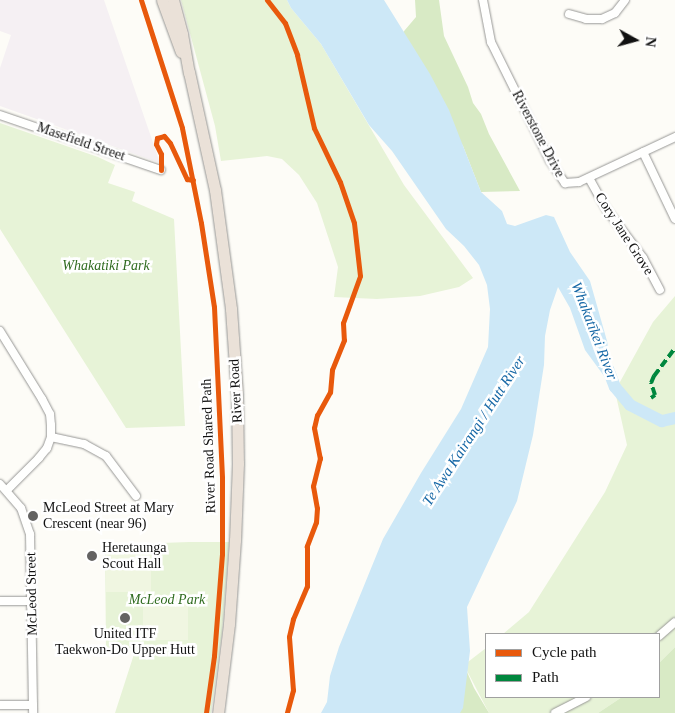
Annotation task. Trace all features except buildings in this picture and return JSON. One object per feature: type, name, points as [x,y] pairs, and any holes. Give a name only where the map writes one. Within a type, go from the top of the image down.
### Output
[{"type":"highway","name":"River Road","points":[[162,0],[188,72]]},
{"type":"highway","name":"River Road","points":[[172,0],[182,34],[188,72],[215,190],[230,299],[237,395],[238,463],[235,540],[229,624],[218,713]]},
{"type":"street","name":"Riverstone Drive","points":[[483,0],[491,42],[558,174],[568,184],[575,184],[589,178],[675,137]]},
{"type":"street","points":[[570,14],[586,19],[602,19],[615,13],[625,0]]},
{"type":"street","name":"Masefield Street","points":[[0,115],[161,170]]},
{"type":"street","points":[[643,152],[675,219]]},
{"type":"street","name":"Cory Jane Grove","points":[[589,178],[608,210],[646,263],[660,290]]},
{"type":"street","points":[[0,331],[50,414],[51,437],[39,458],[7,490]]},
{"type":"street","points":[[51,437],[84,444],[106,456],[136,496]]},
{"type":"street","name":"McLeod Street","points":[[0,484],[21,508],[30,534],[33,709]]},
{"type":"street","points":[[0,601],[32,601]]},
{"type":"street","points":[[660,635],[675,622]]},
{"type":"street","points":[[555,713],[584,698]]},
{"type":"street","points":[[0,705],[33,709]]},
{"type":"shaded area","points":[[0,0],[104,0],[160,163],[0,106],[0,68],[11,35],[0,31]]},
{"type":"green space","points":[[181,0],[287,0],[291,8],[321,44],[404,185],[473,278],[459,287],[420,296],[377,299],[334,297],[338,267],[317,203],[299,175],[282,159],[267,156],[221,161],[215,126]]},
{"type":"green space","points":[[415,0],[439,0],[444,36],[468,87],[473,103],[481,114],[489,134],[520,191],[481,192],[463,146],[399,37],[416,17]]},
{"type":"green space","name":"Whakatiki Park","points":[[0,123],[98,157],[115,165],[108,183],[135,192],[132,201],[174,219],[185,426],[126,428],[0,229]]},
{"type":"green space","points":[[675,296],[675,647],[660,662],[660,633],[504,633],[529,612],[605,492],[627,445],[615,391],[653,322]]},
{"type":"green space","name":"McLeod Park","points":[[229,542],[222,633],[211,713],[115,713],[136,648],[106,649],[105,545]]},
{"type":"green space","points":[[106,549],[151,549],[151,592],[106,592]]},
{"type":"green space","points":[[143,597],[188,597],[188,640],[143,640]]},
{"type":"green space","points":[[675,647],[675,713],[598,713],[620,698],[660,698],[660,662]]},
{"type":"green space","points":[[485,649],[485,698],[620,698],[598,713],[489,713],[464,665]]},
{"type":"green space","points":[[464,665],[474,688],[489,713],[451,713]]},
{"type":"water","name":"Te Awa Kairangi / Hutt River","points":[[287,0],[384,0],[430,74],[449,110],[481,192],[502,211],[507,224],[515,226],[546,215],[554,217],[570,252],[590,281],[607,341],[615,391],[585,350],[570,308],[558,287],[550,310],[545,336],[544,365],[533,435],[517,501],[467,607],[470,651],[463,708],[460,713],[321,713],[327,702],[330,676],[339,647],[383,539],[461,409],[488,347],[490,309],[487,285],[479,265],[464,246],[446,229],[392,151],[369,125],[321,44],[291,8]]},
{"type":"waterway","name":"Whakatīkei River","points":[[608,369],[615,387],[630,405],[662,421],[675,418]]},
{"type":"marked path","points":[[651,398],[655,395],[651,383],[654,376],[675,348]]},
{"type":"cycle path","name":"River Road Shared Path","points":[[141,0],[182,128],[201,223],[214,307],[222,478],[222,554],[214,656],[206,713]]},
{"type":"cycle path","points":[[267,0],[285,23],[297,55],[314,128],[340,182],[354,223],[360,276],[343,323],[344,340],[332,370],[330,392],[317,415],[314,428],[320,458],[313,486],[317,508],[316,522],[307,546],[307,586],[293,619],[289,637],[293,690],[287,713]]},
{"type":"cycle path","points":[[161,170],[161,154],[156,144],[157,138],[164,136],[170,143],[187,179],[193,180]]},
{"type":"place","name":"McLeod Street at Mary Crescent (near 96)","points":[[33,516]]},
{"type":"place","name":"Heretaunga Scout Hall","points":[[92,556]]},
{"type":"place","name":"United ITF Taekwon-Do Upper Hutt","points":[[125,618]]}]
